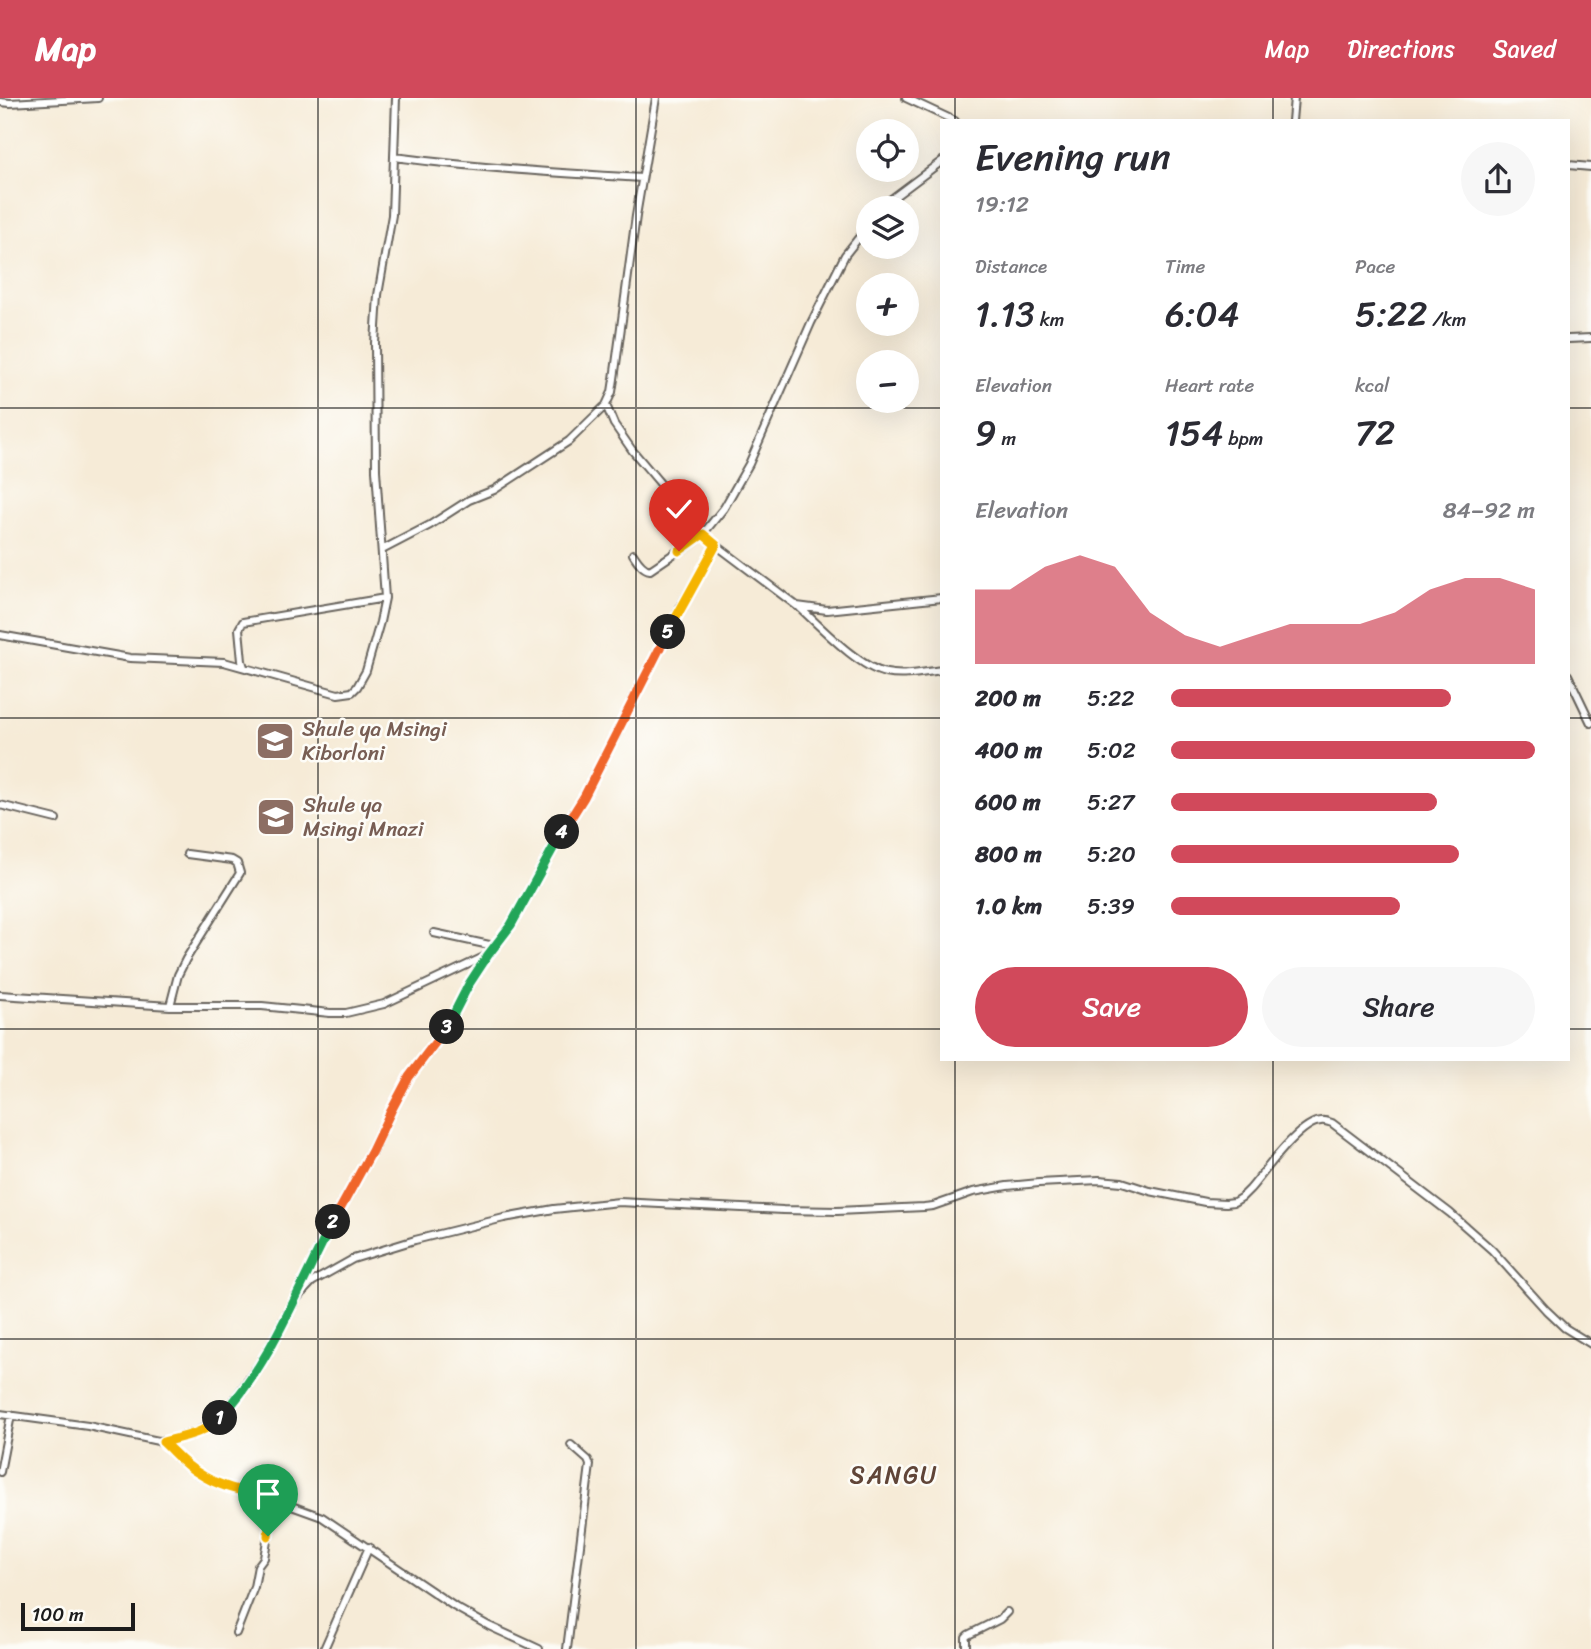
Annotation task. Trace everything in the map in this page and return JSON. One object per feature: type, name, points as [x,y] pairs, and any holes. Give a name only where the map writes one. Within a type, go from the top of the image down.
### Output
[{"type":"street","points":[[0,102],[98,98]]},
{"type":"street","points":[[0,635],[130,658],[224,662],[331,692],[345,694],[357,687],[366,671],[385,598],[376,470],[375,343],[378,295],[392,215],[396,98]]},
{"type":"street","points":[[382,550],[430,525],[469,500],[494,490],[569,441],[606,405],[612,392],[656,98]]},
{"type":"street","points":[[906,98],[950,119]]},
{"type":"street","points":[[1292,119],[1294,98]]},
{"type":"street","points":[[394,157],[523,171],[642,178]]},
{"type":"street","points":[[895,196],[940,162]]},
{"type":"street","points":[[1570,165],[1591,167]]},
{"type":"street","points":[[633,554],[641,565],[650,570],[703,534],[724,508],[749,464],[817,311],[845,255],[856,241]]},
{"type":"street","points":[[1570,339],[1591,338]]},
{"type":"street","points":[[606,405],[614,424],[632,450],[703,534],[797,606],[867,666],[897,675],[940,670]]},
{"type":"street","points":[[0,1413],[88,1426],[163,1442],[192,1434],[216,1422],[243,1390],[295,1300],[322,1241],[409,1077],[445,1031],[469,984],[511,925],[554,845],[584,797],[682,604],[716,545]]},
{"type":"street","points":[[244,667],[239,629],[243,622],[385,598]]},
{"type":"street","points":[[797,606],[827,610],[940,598]]},
{"type":"street","points":[[1570,679],[1591,723]]},
{"type":"street","points":[[0,805],[56,819]]},
{"type":"street","points":[[170,1006],[178,975],[186,959],[240,873],[237,863],[232,860],[187,854]]},
{"type":"street","points":[[434,933],[494,946]]},
{"type":"street","points":[[0,995],[170,1006],[262,1006],[346,1013],[384,1004],[488,955]]},
{"type":"street","points":[[295,1300],[312,1282],[352,1259],[504,1218],[619,1202],[837,1211],[933,1206],[972,1192],[1007,1186],[1099,1180],[1122,1182],[1150,1191],[1205,1202],[1234,1202],[1250,1189],[1295,1136],[1309,1125],[1323,1120],[1332,1123],[1450,1213],[1492,1250],[1565,1328],[1591,1343]]},
{"type":"street","points":[[0,1472],[11,1415]]},
{"type":"street","points":[[0,1442],[4,1451]]},
{"type":"street","points":[[163,1442],[198,1474],[218,1484],[322,1517],[455,1606],[489,1626],[539,1649]]},
{"type":"street","points":[[567,1649],[590,1465],[572,1445]]},
{"type":"street","points":[[236,1633],[254,1587],[258,1566],[264,1558],[272,1499]]},
{"type":"street","points":[[324,1649],[369,1547]]},
{"type":"street","points":[[966,1649],[968,1635],[1000,1619],[1007,1612]]},
{"type":"place","name":"Shule ya Msingi Kiborloni","points":[[275,741]]},
{"type":"place","name":"Shule ya Msingi Mnazi","points":[[276,817]]},
{"type":"district","name":"SANGU","points":[[894,1475]]},
{"type":"route","points":[[268,1536],[272,1499],[218,1484],[198,1474],[163,1442],[192,1434],[216,1422],[243,1390],[264,1357],[409,1077],[445,1031],[469,984],[511,925],[554,845],[584,797],[682,604],[716,545],[703,534],[679,551]]}]
